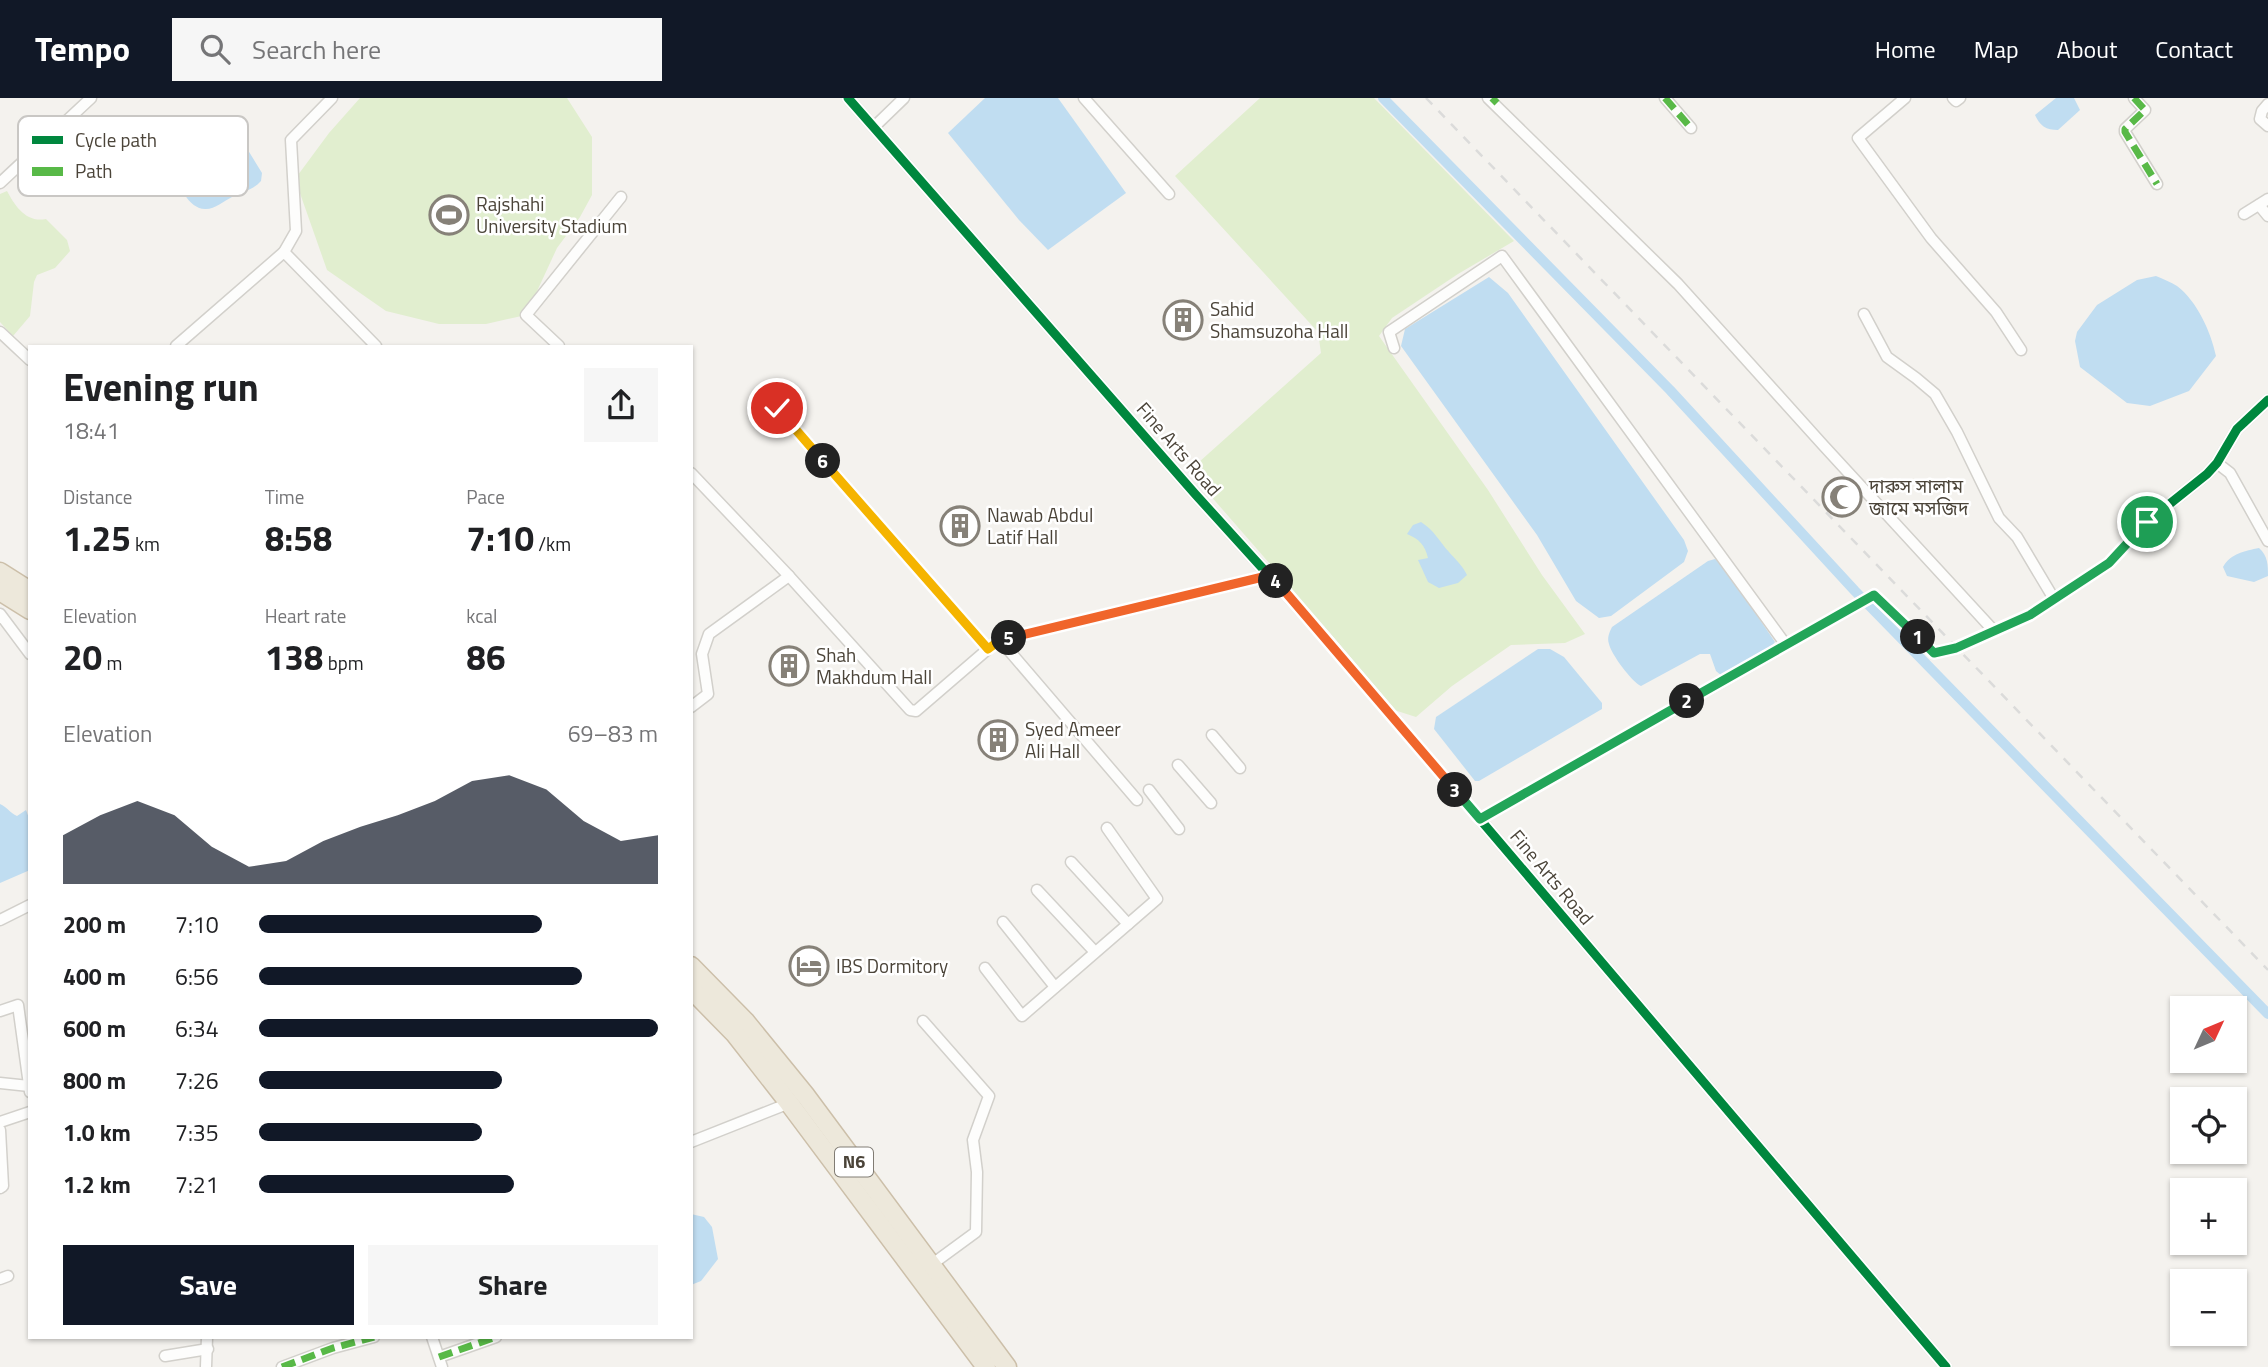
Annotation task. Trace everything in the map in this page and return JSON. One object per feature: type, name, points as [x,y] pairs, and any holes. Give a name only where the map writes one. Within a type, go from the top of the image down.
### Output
[{"type":"highway","points":[[0,572],[28,591]]},
{"type":"highway","points":[[0,591],[28,609]]},
{"type":"highway","name":"N6","points":[[693,968],[745,1021],[797,1100],[986,1367]]},
{"type":"highway","name":"N6","points":[[695,998],[735,1034],[797,1100],[931,1265],[1007,1367]]},
{"type":"street","points":[[72,116],[91,98]]},
{"type":"street","points":[[177,345],[284,252],[296,231],[291,140],[332,98]]},
{"type":"street","name":"Fine Arts Road","points":[[848,98],[1196,495],[1271,575],[1946,1367]]},
{"type":"street","points":[[874,127],[904,98]]},
{"type":"street","points":[[1084,98],[1169,194]]},
{"type":"street","points":[[1665,98],[1691,128]]},
{"type":"street","points":[[1905,98],[1858,138],[1931,238],[1996,312],[2021,350]]},
{"type":"street","points":[[1953,98],[1956,101],[1960,98]]},
{"type":"street","points":[[2134,98],[2145,110],[2124,132],[2157,184]]},
{"type":"street","points":[[1492,100],[1678,284],[1994,631]]},
{"type":"street","points":[[2268,104],[2260,118],[2268,126]]},
{"type":"street","points":[[0,183],[18,166]]},
{"type":"street","points":[[558,345],[526,315],[621,197]]},
{"type":"street","points":[[2244,214],[2264,202],[2268,216]]},
{"type":"street","points":[[284,252],[375,345]]},
{"type":"street","points":[[1394,348],[1389,332],[1502,256],[1786,645]]},
{"type":"street","points":[[1864,314],[1886,358],[1916,377],[1935,394],[1957,432],[1999,518],[2017,537],[2053,599]]},
{"type":"street","points":[[0,332],[28,358]]},
{"type":"street","points":[[1480,819],[1874,595],[1934,653],[1956,648],[2030,615],[2109,563],[2147,522],[2197,484],[2217,463],[2237,429],[2268,400]]},
{"type":"street","points":[[777,408],[988,649]]},
{"type":"street","points":[[2217,463],[2230,473],[2268,541]]},
{"type":"street","points":[[693,474],[913,712],[1000,640],[1271,575]]},
{"type":"street","points":[[693,705],[708,694],[702,654],[709,634],[789,576]]},
{"type":"street","points":[[0,614],[28,651]]},
{"type":"street","points":[[1000,640],[1137,800]]},
{"type":"street","points":[[1212,735],[1240,768]]},
{"type":"street","points":[[1178,765],[1212,803]]},
{"type":"street","points":[[1149,790],[1179,829]]},
{"type":"street","points":[[985,968],[1022,1016],[1157,898],[1107,828]]},
{"type":"street","points":[[1071,862],[1128,924]]},
{"type":"street","points":[[1037,890],[1095,952]]},
{"type":"street","points":[[0,920],[28,906]]},
{"type":"street","points":[[1003,922],[1055,987]]},
{"type":"street","points":[[0,1012],[18,1005],[28,1079]]},
{"type":"street","points":[[923,1021],[989,1097],[973,1140],[977,1172],[976,1232],[931,1265]]},
{"type":"street","points":[[0,1083],[28,1086]]},
{"type":"street","points":[[693,1141],[797,1100]]},
{"type":"street","points":[[0,1122],[28,1113]]},
{"type":"street","points":[[0,1130],[3,1186],[0,1188]]},
{"type":"street","points":[[206,1367],[207,1339]]},
{"type":"street","points":[[282,1367],[367,1339]]},
{"type":"street","points":[[433,1339],[440,1362],[492,1339]]},
{"type":"street","points":[[165,1356],[208,1349]]},
{"type":"green space","name":"Rajshahi University Stadium","points":[[360,98],[567,98],[592,137],[592,195],[580,217],[557,248],[526,315],[486,324],[439,324],[386,311],[327,270],[295,179],[329,133]]},
{"type":"green space","points":[[1260,98],[1374,98],[1514,241],[1392,318],[1379,336],[1585,634],[1565,643],[1511,645],[1452,686],[1416,717],[1391,709],[1324,626],[1189,471],[1321,353],[1318,332],[1175,176]]},
{"type":"green space","points":[[7,191],[27,216],[46,219],[67,240],[70,251],[55,268],[37,275],[30,316],[13,336],[0,322],[0,194]]},
{"type":"water","points":[[985,98],[1058,98],[1126,193],[1048,250],[1019,220],[948,133]]},
{"type":"water","points":[[2056,98],[2074,98],[2080,110],[2058,130],[2044,127],[2035,115]]},
{"type":"water","points":[[248,150],[262,173],[261,181],[248,190]]},
{"type":"water","points":[[185,196],[234,196],[209,209],[200,208]]},
{"type":"water","points":[[2156,276],[2177,286],[2197,308],[2211,337],[2216,356],[2189,391],[2150,406],[2127,403],[2080,367],[2075,341],[2077,332],[2097,305],[2137,280]]},
{"type":"water","points":[[1489,277],[1508,293],[1684,540],[1688,551],[1684,562],[1611,616],[1599,618],[1576,601],[1537,535],[1401,346],[1405,329]]},
{"type":"water","points":[[1421,522],[1433,532],[1465,571],[1467,575],[1458,583],[1439,588],[1428,582],[1418,560],[1428,558],[1425,549],[1418,540],[1407,534],[1413,525]]},
{"type":"water","points":[[2259,548],[2266,557],[2268,576],[2254,582],[2227,576],[2223,567],[2230,559],[2239,553]]},
{"type":"water","points":[[1715,559],[1722,564],[1775,642],[1722,676],[1716,671],[1710,654],[1700,654],[1641,686],[1627,674],[1611,649],[1608,638],[1612,627],[1708,561]]},
{"type":"water","points":[[1538,649],[1550,649],[1564,657],[1602,703],[1602,709],[1475,781],[1434,729],[1436,717]]},
{"type":"water","points":[[0,804],[17,816],[26,810],[28,871],[0,883]]},
{"type":"water","points":[[693,1214],[704,1217],[712,1227],[718,1259],[701,1281],[693,1284]]},
{"type":"waterway","points":[[1383,98],[1670,390],[1855,591],[2268,1014]]},
{"type":"railway","points":[[1426,98],[2268,970]]},
{"type":"marked path","points":[[1492,103],[1497,98]]},
{"type":"marked path","points":[[1665,98],[1691,128]]},
{"type":"marked path","points":[[2134,98],[2145,110],[2125,132],[2157,184]]},
{"type":"marked path","points":[[282,1367],[367,1339]]},
{"type":"marked path","points":[[439,1357],[490,1339]]},
{"type":"cycle path","points":[[848,98],[1196,495],[1324,636],[1946,1367]]},
{"type":"cycle path","points":[[1480,819],[1874,595],[1934,653],[1957,648],[2030,615],[2109,563],[2147,522],[2207,474],[2217,463],[2237,429],[2268,400]]},
{"type":"place","name":"Rajshahi University Stadium","points":[[449,215]]},
{"type":"place","name":"Sahid Shamsuzoha Hall","points":[[1183,320]]},
{"type":"place","name":"দারুস সালাম জামে মসজিদ","points":[[1842,497]]},
{"type":"place","name":"Nawab Abdul Latif Hall","points":[[960,526]]},
{"type":"place","name":"Shah Makhdum Hall","points":[[789,666]]},
{"type":"place","name":"Syed Ameer Ali Hall","points":[[998,740]]},
{"type":"place","name":"IBS Dormitory","points":[[809,966]]},
{"type":"route","points":[[777,408],[988,649],[1000,640],[1271,575],[1480,819],[1874,595],[1934,653],[1956,648],[2030,615],[2109,563],[2147,522]]}]
